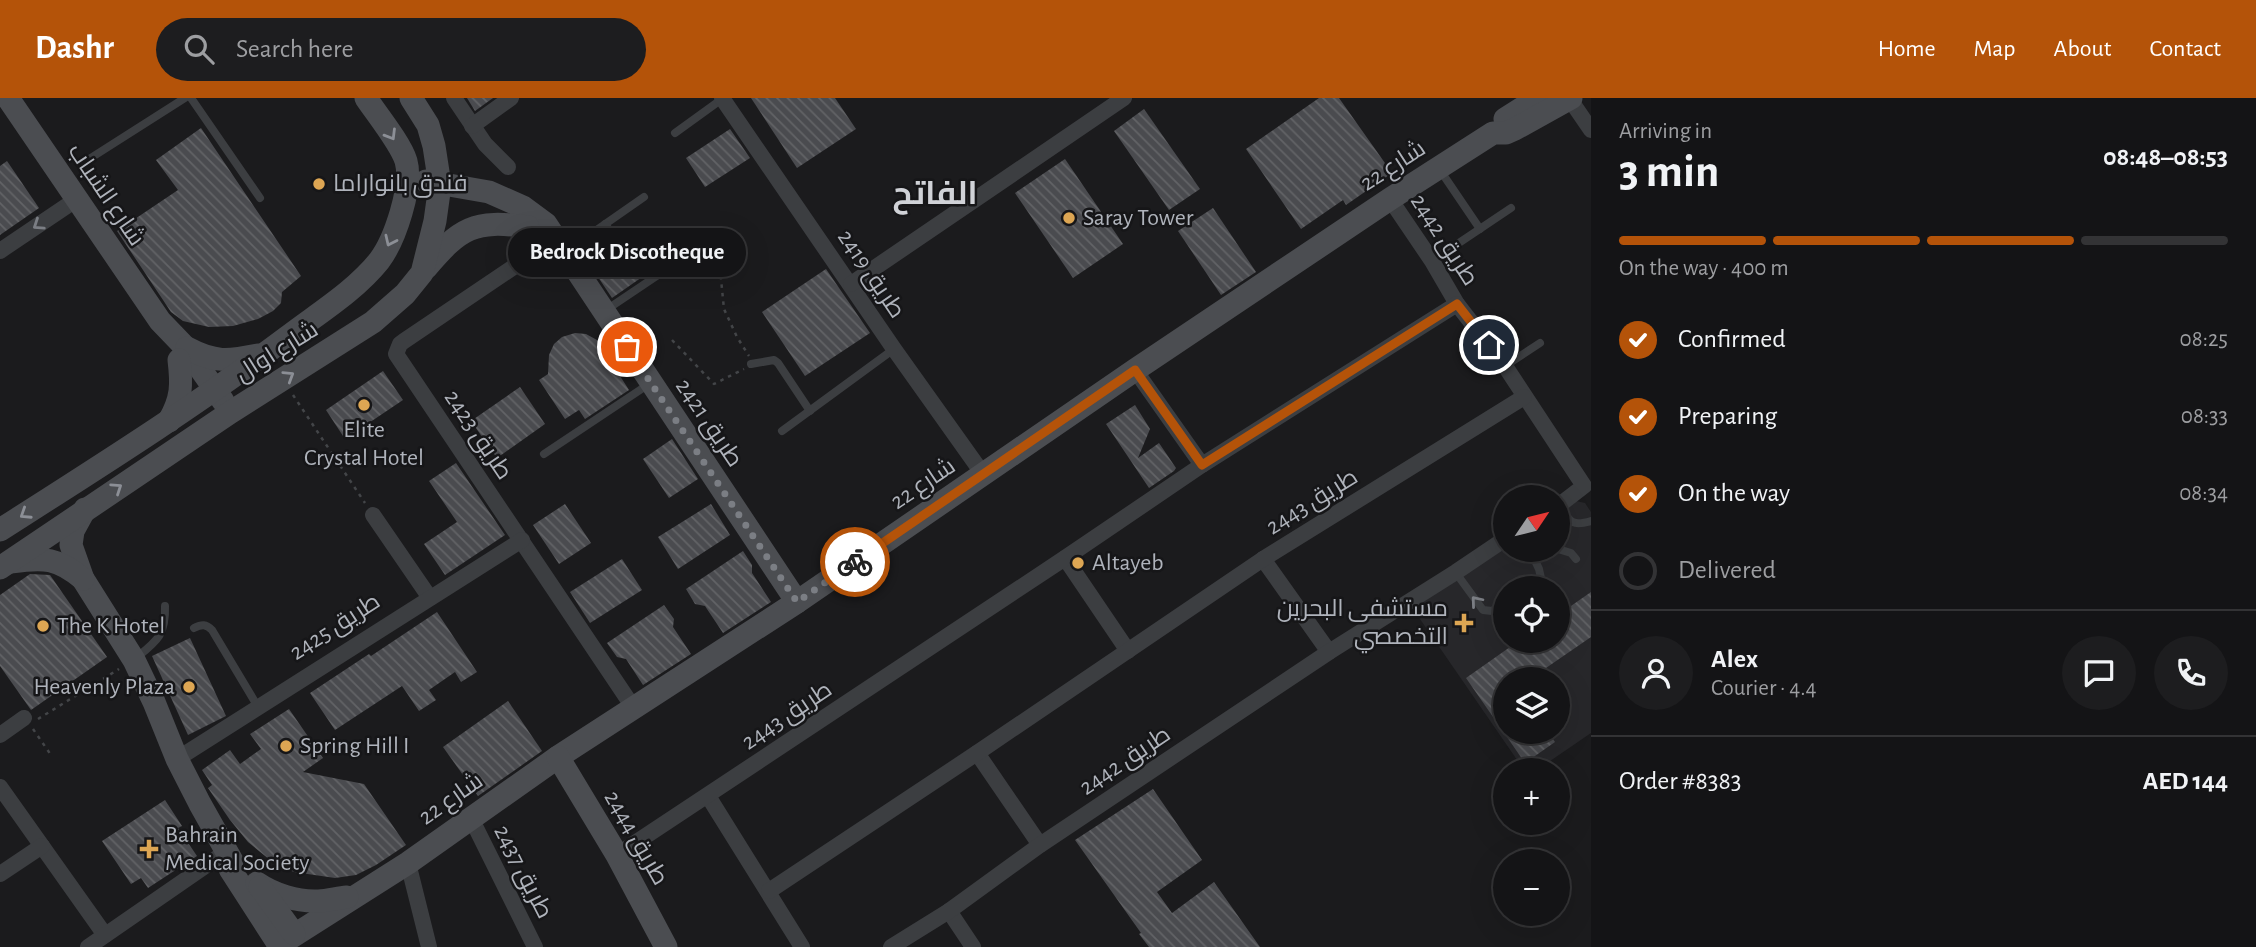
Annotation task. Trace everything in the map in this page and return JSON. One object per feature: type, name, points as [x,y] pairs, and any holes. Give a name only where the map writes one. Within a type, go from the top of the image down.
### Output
[{"type":"street","name":"شارع الشباب","points":[[8,98],[226,416]]},
{"type":"street","points":[[366,98],[406,161],[406,184]]},
{"type":"street","name":"شارع اوال","points":[[4,565],[373,321],[405,294],[422,273],[439,192],[434,146],[428,125],[411,98]]},
{"type":"street","points":[[454,98],[492,153],[508,167]]},
{"type":"street","points":[[472,126],[512,98]]},
{"type":"street","name":"طريق 2419","points":[[722,98],[869,316],[984,474]]},
{"type":"street","points":[[844,277],[1124,98]]},
{"type":"street","points":[[1493,133],[1519,104],[1538,98]]},
{"type":"street","name":"شارع 22","points":[[283,942],[340,895],[408,863],[633,706],[797,602],[1135,370],[1493,133],[1506,133],[1515,129],[1570,98],[1591,130]]},
{"type":"street","points":[[434,146],[454,170],[489,192]]},
{"type":"street","name":"طريق 2421","points":[[406,184],[489,208],[555,239]]},
{"type":"street","name":"شارع اوال","points":[[0,530],[210,393],[365,277],[392,240],[406,184]]},
{"type":"street","name":"طريق 2421","points":[[439,192],[489,192],[534,214],[546,225],[651,382],[680,437],[797,602]]},
{"type":"street","points":[[0,251],[77,199]]},
{"type":"street","name":"طريق 2442","points":[[1390,199],[1457,304],[1505,366],[1588,491],[1570,500]]},
{"type":"street","points":[[422,273],[447,243],[466,230],[495,223],[528,227]]},
{"type":"street","name":"طريق 2423","points":[[555,239],[400,344],[396,354],[633,706]]},
{"type":"street","name":"طريق 2443","points":[[617,855],[1202,465],[1457,304]]},
{"type":"street","points":[[168,422],[180,395],[182,353],[219,361],[264,354]]},
{"type":"street","points":[[1135,370],[1202,465]]},
{"type":"street","name":"طريق 2443","points":[[769,891],[1263,559],[1524,397]]},
{"type":"street","points":[[85,509],[73,531],[71,545],[83,579],[134,660],[177,759],[230,856],[267,890],[289,892],[316,902],[340,895]]},
{"type":"street","points":[[373,515],[430,598]]},
{"type":"street","name":"طريق 2425","points":[[177,759],[522,540]]},
{"type":"street","name":"طريق 2442","points":[[891,947],[949,911],[1041,845],[1329,652],[1493,547]]},
{"type":"street","points":[[4,565],[46,558],[61,564],[83,579]]},
{"type":"street","points":[[1065,558],[1128,651]]},
{"type":"street","points":[[1263,559],[1329,652]]},
{"type":"street","points":[[0,735],[24,718]]},
{"type":"street","points":[[977,753],[1041,845]]},
{"type":"street","name":"طريق 2444","points":[[558,757],[617,855],[666,947]]},
{"type":"street","points":[[0,787],[105,935]]},
{"type":"street","points":[[708,796],[802,947]]},
{"type":"street","name":"طريق 2437","points":[[471,818],[535,947]]},
{"type":"street","points":[[0,874],[42,846]]},
{"type":"street","points":[[88,947],[230,856]]},
{"type":"street","points":[[230,856],[230,869],[283,942]]},
{"type":"street","points":[[408,863],[429,947]]},
{"type":"street","points":[[257,883],[283,942]]},
{"type":"street","points":[[949,911],[973,947]]},
{"type":"lane","points":[[86,160],[186,98]]},
{"type":"lane","points":[[191,98],[260,198]]},
{"type":"lane","points":[[675,133],[722,98]]},
{"type":"lane","points":[[1438,168],[1480,229]]},
{"type":"lane","points":[[578,243],[644,197]]},
{"type":"lane","points":[[1432,261],[1511,208]]},
{"type":"lane","points":[[581,277],[617,247],[617,240],[605,224]]},
{"type":"lane","points":[[604,312],[719,234]]},
{"type":"lane","points":[[1505,366],[1540,342]]},
{"type":"lane","points":[[782,431],[894,349]]},
{"type":"lane","points":[[751,365],[774,360],[778,363],[810,411]]},
{"type":"lane","points":[[544,454],[651,382]]},
{"type":"lane","points":[[1570,522],[1575,524],[1591,521]]},
{"type":"lane","points":[[1570,553],[1576,559]]},
{"type":"lane","points":[[1456,572],[1483,610],[1493,610]]},
{"type":"lane","points":[[134,660],[160,637],[164,627],[165,606]]},
{"type":"lane","points":[[194,628],[207,625],[212,630],[258,707]]},
{"type":"path","points":[[672,340],[714,384],[751,365],[749,355],[724,309],[719,260]]},
{"type":"path","points":[[288,388],[373,515]]},
{"type":"path","points":[[51,755],[29,724],[134,660]]},
{"type":"shaded area","name":"مستشفى البحرين التخصصي","points":[[1570,501],[1585,503],[1591,512],[1591,733],[1555,758],[1516,758],[1506,744],[1570,744],[1570,667],[1493,667],[1493,725],[1411,606],[1493,553],[1493,562],[1570,562]]},
{"type":"building","points":[[467,98],[493,98],[475,111]]},
{"type":"building","points":[[751,98],[835,98],[856,129],[797,168]]},
{"type":"building","points":[[1319,98],[1339,98],[1392,173],[1346,205],[1343,200],[1301,229],[1246,149]]},
{"type":"building","points":[[1144,109],[1200,189],[1169,210],[1114,131]]},
{"type":"building","points":[[201,128],[301,276],[282,292],[281,303],[273,311],[258,319],[233,326],[209,327],[183,321],[171,312],[117,231],[178,190],[156,160]]},
{"type":"building","points":[[730,129],[750,158],[705,187],[686,158]]},
{"type":"building","name":"Saray Tower","points":[[1065,159],[1123,244],[1073,278],[1015,193]]},
{"type":"building","points":[[7,161],[39,208],[0,235],[0,166]]},
{"type":"building","points":[[1213,208],[1256,272],[1221,295],[1178,231]]},
{"type":"building","points":[[665,228],[681,250],[612,298],[596,274]]},
{"type":"building","points":[[826,269],[870,333],[805,376],[762,312]]},
{"type":"building","points":[[575,333],[586,334],[597,340],[629,390],[585,419],[579,410],[565,419],[539,380],[548,374],[549,355],[554,344],[562,337]]},
{"type":"building","name":"Elite Crystal Hotel","points":[[383,371],[403,400],[345,439],[326,410]]},
{"type":"building","points":[[520,387],[545,424],[497,458],[471,421]]},
{"type":"building","points":[[1135,405],[1150,429],[1138,458],[1159,443],[1176,468],[1149,488],[1106,424]]},
{"type":"building","points":[[672,439],[698,479],[669,498],[643,459]]},
{"type":"building","points":[[456,463],[505,535],[445,575],[424,544],[457,522],[429,481]]},
{"type":"building","points":[[565,504],[591,543],[559,564],[533,525]]},
{"type":"building","points":[[711,504],[730,535],[678,569],[658,537]]},
{"type":"building","points":[[743,551],[752,565],[752,573],[771,602],[723,633],[705,606],[695,604],[686,589]]},
{"type":"building","points":[[622,559],[642,590],[590,623],[570,592]]},
{"type":"building","name":"The K Hotel","points":[[30,574],[50,575],[107,657],[31,710],[0,666],[0,595]]},
{"type":"building","points":[[1591,592],[1591,637],[1570,651],[1570,607]]},
{"type":"building","points":[[664,605],[674,619],[673,627],[691,654],[643,685],[626,659],[617,657],[607,643]]},
{"type":"building","points":[[437,612],[477,672],[461,682],[455,672],[429,690],[436,700],[419,711],[402,686],[335,730],[310,693]]},
{"type":"building","name":"Heavenly Plaza","points":[[190,638],[226,716],[188,735],[152,656]]},
{"type":"building","points":[[1502,653],[1568,653],[1547,667],[1493,667],[1493,717],[1466,678]]},
{"type":"building","points":[[508,701],[542,751],[478,796],[443,747]]},
{"type":"building","points":[[289,709],[323,758],[303,772],[364,784],[406,845],[356,875],[335,878],[294,872],[275,864],[248,842],[208,788],[212,785],[202,770],[230,750],[240,764],[261,749],[250,734]]},
{"type":"building","points":[[1512,744],[1552,744],[1532,758],[1522,758]]},
{"type":"building","points":[[1153,789],[1202,860],[1157,892],[1172,913],[1214,882],[1260,947],[1149,947],[1075,840]]},
{"type":"building","name":"Bahrain Medical Society","points":[[165,800],[182,826],[178,828],[197,856],[148,888],[141,878],[131,884],[102,841]]},
{"type":"way so far","points":[[627,347],[797,602],[855,562]]},
{"type":"place","name":"فندق بانواراما","points":[[319,184]]},
{"type":"place","name":"Saray Tower","points":[[1069,218]]},
{"type":"place","name":"Bedrock Discotheque","points":[[627,347]]},
{"type":"place","name":"Elite Crystal Hotel","points":[[364,405]]},
{"type":"place","name":"Altayeb","points":[[1078,563]]},
{"type":"place","name":"مستشفى البحرين التخصصي","points":[[1464,623]]},
{"type":"place","name":"The K Hotel","points":[[43,626]]},
{"type":"place","name":"Heavenly Plaza","points":[[189,687]]},
{"type":"place","name":"Spring Hill I","points":[[286,746]]},
{"type":"place","name":"Bahrain Medical Society","points":[[149,849]]},
{"type":"district","name":"الفاتح","points":[[935,194]]},
{"type":"route","points":[[855,562],[1135,370],[1202,465],[1457,304],[1489,345]]}]
